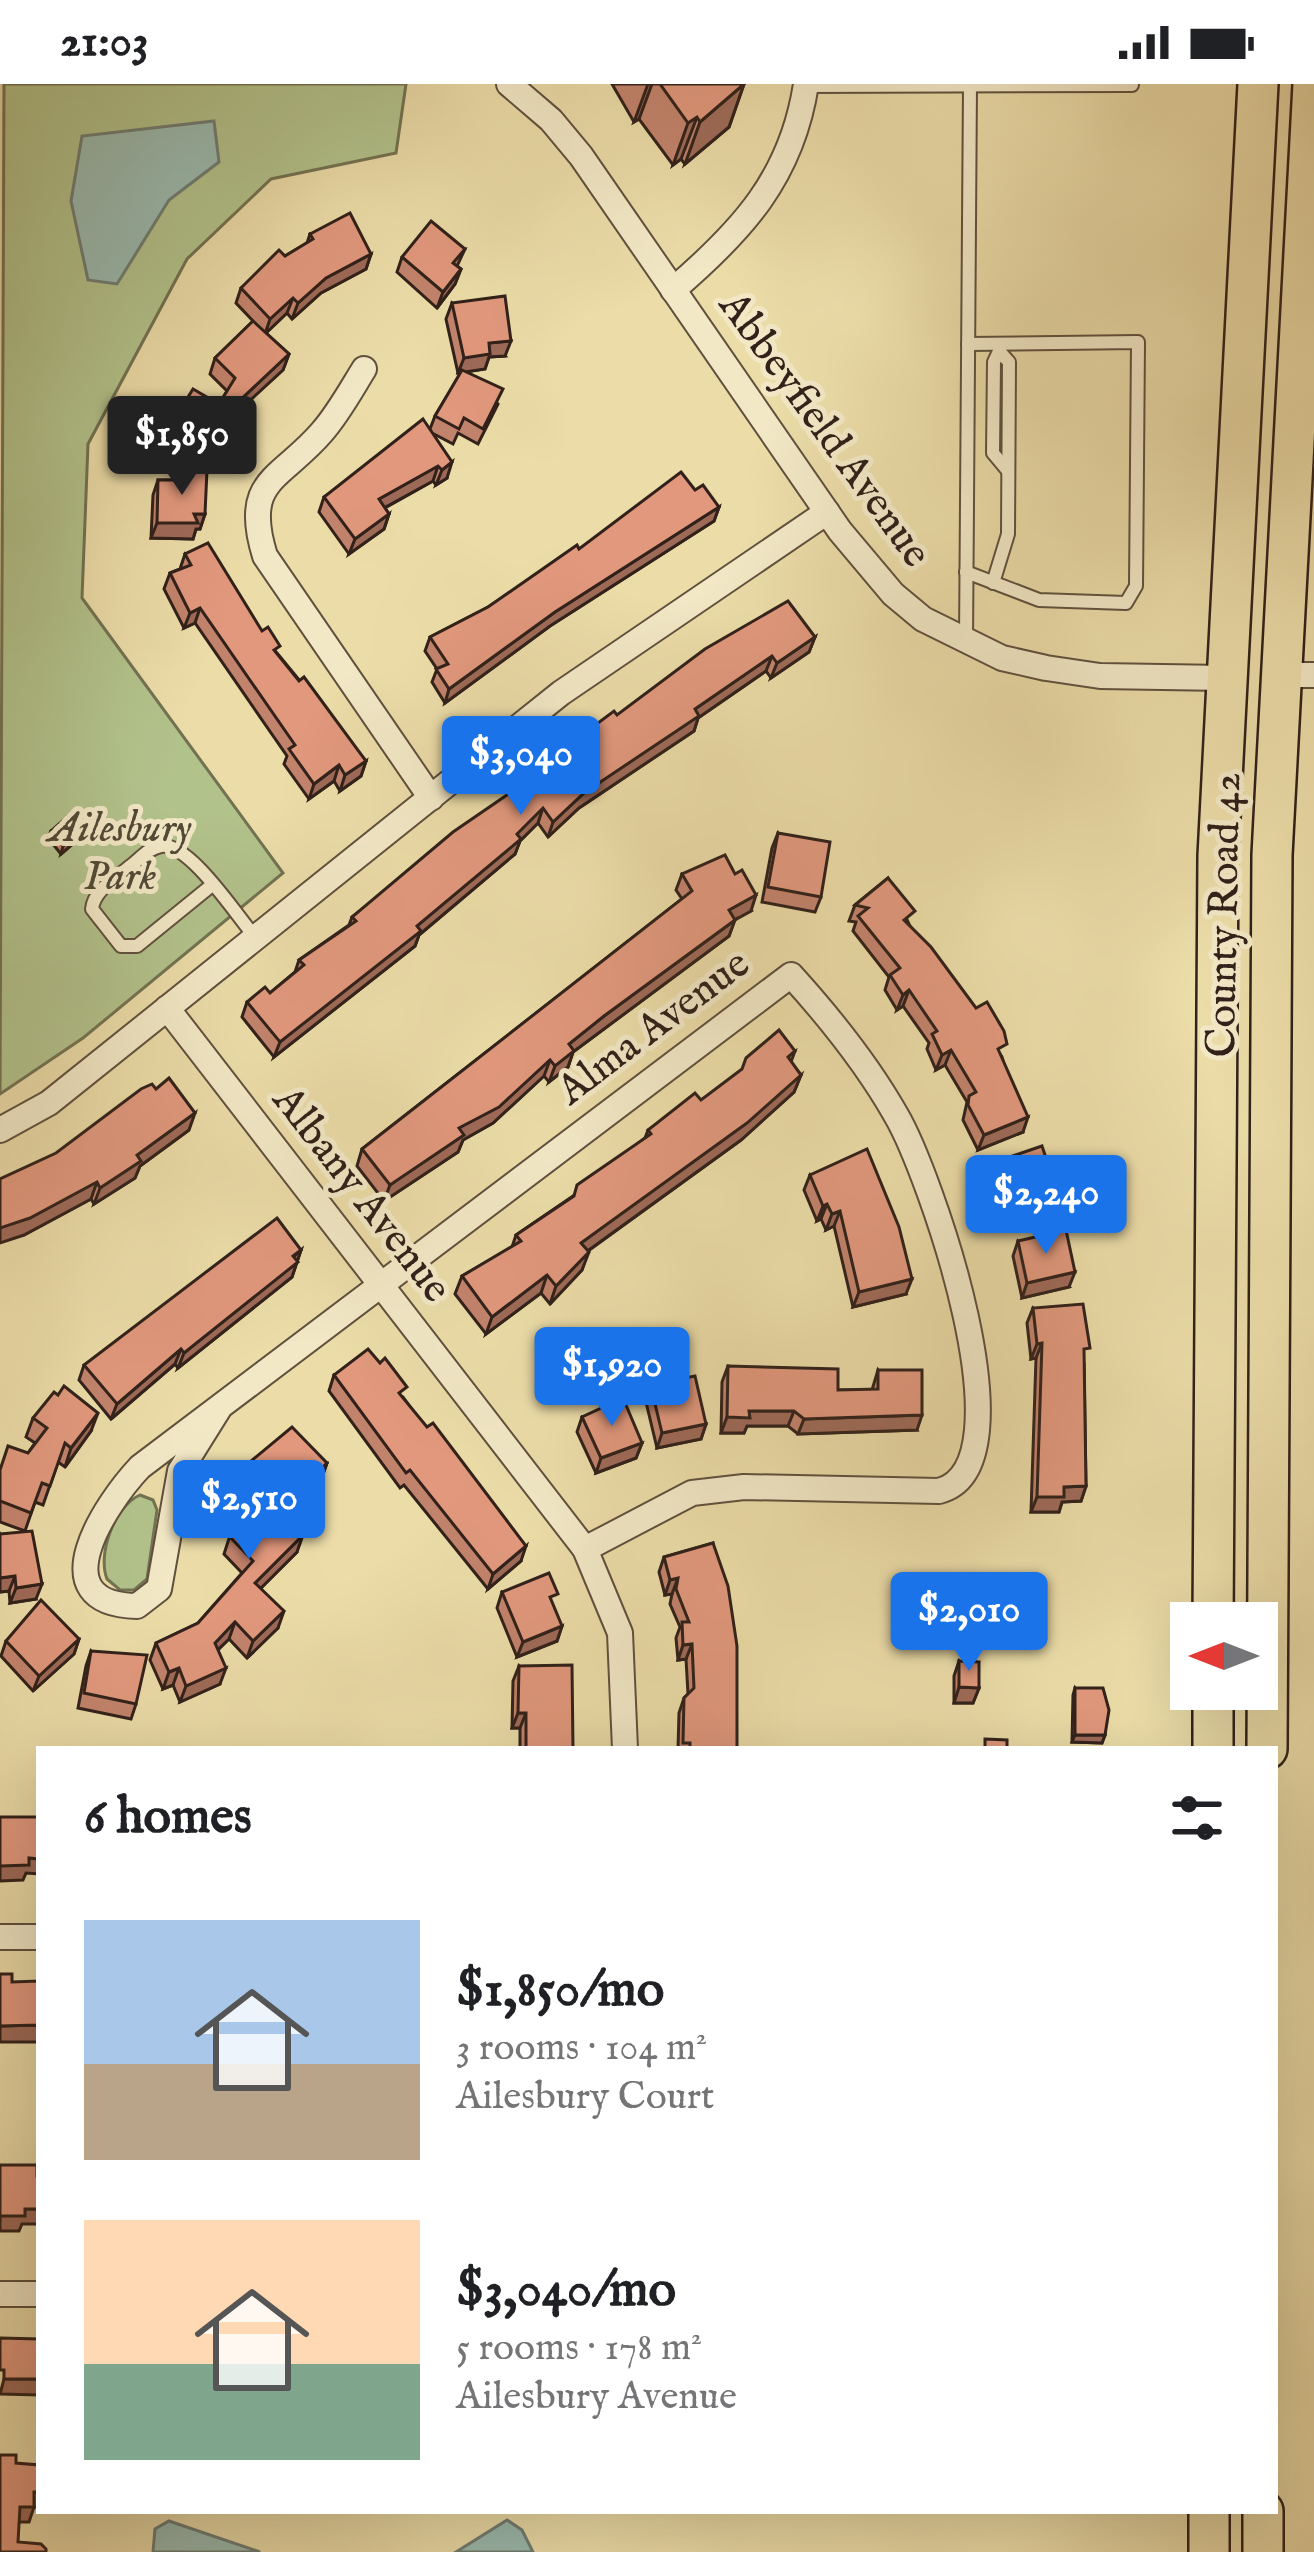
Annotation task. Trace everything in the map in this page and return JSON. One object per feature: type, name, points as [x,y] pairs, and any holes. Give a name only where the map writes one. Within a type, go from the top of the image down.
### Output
[{"type":"highway","points":[[1258,84],[1225,679],[1243,682],[1248,690],[1241,1029],[1270,1203]]},
{"type":"highway","name":"County Road 42","points":[[1267,1746],[1270,1203],[1296,675],[1312,84]]},
{"type":"highway","name":"County Road 42","points":[[1213,1602],[1225,679]]},
{"type":"highway","points":[[1213,1710],[1213,1746]]},
{"type":"highway","points":[[1208,2552],[1209,2514]]},
{"type":"highway","points":[[1263,2514],[1263,2552]]},
{"type":"street","name":"Abbeyfield Avenue","points":[[509,84],[551,120],[581,156],[826,512],[893,594],[923,619],[1002,658],[1046,668],[1225,679]]},
{"type":"street","points":[[673,290],[733,239],[763,204],[783,166],[806,85]]},
{"type":"street","points":[[364,369],[321,434],[264,484],[256,507],[257,532],[265,556],[431,798]]},
{"type":"street","points":[[0,1130],[49,1103],[561,693],[826,512]]},
{"type":"street","name":"Alma Avenue","points":[[379,1282],[791,975],[834,1022],[896,1115],[928,1178],[951,1249],[975,1392],[970,1466],[953,1487],[939,1491],[744,1487],[692,1493],[586,1550]]},
{"type":"street","name":"Albany Avenue","points":[[167,1009],[586,1550],[620,1633],[625,1746]]},
{"type":"street","points":[[220,1407],[180,1471],[159,1589],[142,1605],[105,1600],[86,1567],[104,1508],[140,1467],[379,1282]]},
{"type":"street","points":[[0,1936],[36,1937]]},
{"type":"street","points":[[0,2294],[36,2294]]},
{"type":"lane","points":[[806,85],[1132,86]]},
{"type":"lane","points":[[966,641],[970,86]]},
{"type":"lane","points":[[966,572],[1039,601],[1126,603],[1136,586],[1138,342],[1000,348],[968,344]]},
{"type":"lane","points":[[993,583],[1008,534],[1009,362],[1000,348]]},
{"type":"lane","points":[[212,885],[137,946],[121,946],[92,908],[95,896],[159,846],[181,850],[212,885],[255,937]]},
{"type":"green space","name":"Ailesbury Park","points":[[4,84],[406,84],[396,153],[271,179],[187,259],[88,444],[82,598],[283,873],[83,1038],[0,1094]]},
{"type":"green space","points":[[140,1495],[153,1500],[157,1510],[147,1579],[134,1590],[120,1590],[107,1579],[106,1544],[123,1509]]},
{"type":"water","points":[[214,121],[219,162],[169,200],[117,284],[88,280],[71,201],[82,136]]},
{"type":"water","points":[[507,2520],[522,2530],[533,2552],[456,2552]]},
{"type":"water","points":[[169,2521],[260,2552],[153,2552],[155,2529]]},
{"type":"building","points":[[660,84],[744,84],[700,122],[697,117],[688,123]]},
{"type":"building","points":[[350,213],[371,254],[326,278],[298,303],[293,298],[270,319],[241,288],[279,250],[285,256],[313,239],[310,234]]},
{"type":"building","points":[[431,221],[465,249],[453,263],[461,269],[443,292],[402,257]]},
{"type":"building","points":[[505,296],[511,341],[489,343],[490,354],[464,358],[452,303]]},
{"type":"building","points":[[253,321],[289,354],[237,403],[245,408],[216,455],[170,426],[193,389],[219,404],[235,378],[215,358]]},
{"type":"building","points":[[462,370],[503,389],[483,429],[464,418],[459,429],[435,416]]},
{"type":"building","points":[[423,419],[452,462],[379,499],[389,514],[355,539],[324,497]]},
{"type":"building","points":[[207,470],[205,514],[194,514],[198,523],[157,523],[158,480],[178,480],[177,471]]},
{"type":"building","points":[[681,472],[695,490],[703,485],[719,507],[555,612],[449,689],[436,669],[448,664],[430,637],[488,607],[577,545],[579,549]]},
{"type":"building","points":[[208,543],[262,631],[268,627],[280,646],[274,650],[299,681],[304,677],[366,761],[345,775],[339,765],[314,784],[289,749],[295,745],[200,608],[190,613],[170,573],[191,565],[185,554]]},
{"type":"building","points":[[788,601],[815,637],[777,663],[772,656],[695,709],[699,716],[584,793],[553,822],[543,808],[517,834],[521,839],[417,926],[421,931],[280,1042],[247,1002],[265,987],[270,993],[304,965],[299,960],[356,921],[352,917],[453,832],[539,773],[536,769],[554,752],[558,759],[598,732],[594,726],[614,711],[617,715],[705,649]]},
{"type":"building","points":[[67,817],[79,833],[63,846],[51,831]]},
{"type":"building","points":[[778,833],[830,842],[821,897],[768,887]]},
{"type":"building","points":[[725,855],[735,874],[742,870],[756,895],[729,910],[735,920],[569,1044],[574,1051],[555,1066],[550,1060],[499,1107],[459,1128],[464,1135],[390,1185],[362,1149],[692,891],[682,874]]},
{"type":"building","points":[[888,878],[915,911],[904,920],[931,947],[976,1008],[987,1002],[1004,1031],[1007,1044],[998,1049],[1028,1117],[984,1135],[968,1105],[969,1096],[976,1092],[951,1050],[942,1055],[932,1034],[937,1031],[909,990],[903,995],[890,975],[900,968],[858,916],[868,908],[855,905]]},
{"type":"building","points":[[779,1030],[795,1051],[788,1057],[801,1075],[747,1123],[581,1243],[589,1252],[556,1286],[547,1275],[492,1317],[462,1276],[521,1241],[516,1235],[574,1196],[577,1185],[651,1134],[648,1130],[695,1093],[701,1100],[742,1069],[746,1058]]},
{"type":"building","points":[[169,1078],[195,1113],[137,1155],[141,1161],[100,1188],[97,1182],[30,1218],[0,1228],[0,1179],[56,1153],[141,1089],[152,1084],[156,1089]]},
{"type":"building","points":[[1042,1146],[1059,1197],[1010,1214],[1001,1160]]},
{"type":"building","points":[[867,1149],[899,1227],[912,1279],[859,1292],[840,1211],[832,1214],[827,1204],[823,1206],[810,1175]]},
{"type":"building","points":[[277,1218],[301,1250],[293,1256],[298,1262],[184,1353],[181,1349],[117,1404],[84,1365]]},
{"type":"building","points":[[1066,1230],[1075,1272],[1027,1283],[1018,1241]]},
{"type":"building","points":[[1083,1304],[1090,1348],[1084,1349],[1086,1486],[1064,1487],[1064,1497],[1037,1497],[1042,1343],[1037,1344],[1033,1308]]},
{"type":"building","points":[[368,1349],[380,1363],[385,1358],[407,1387],[399,1393],[427,1427],[433,1423],[526,1546],[493,1574],[410,1470],[406,1473],[334,1375]]},
{"type":"building","points":[[682,1366],[685,1378],[695,1376],[706,1424],[662,1433],[651,1387],[669,1383],[666,1370]]},
{"type":"building","points":[[728,1366],[838,1369],[838,1390],[878,1389],[878,1370],[922,1370],[922,1415],[804,1419],[794,1411],[749,1411],[750,1418],[727,1417]]},
{"type":"building","points":[[64,1386],[98,1413],[71,1448],[65,1443],[50,1486],[42,1483],[31,1513],[0,1501],[0,1470],[8,1446],[28,1453],[47,1428],[33,1418]]},
{"type":"building","points":[[623,1398],[642,1443],[601,1458],[582,1417]]},
{"type":"building","points":[[292,1427],[327,1463],[279,1510],[303,1535],[255,1583],[284,1611],[253,1641],[235,1622],[215,1643],[226,1668],[186,1686],[179,1668],[169,1672],[156,1643],[198,1623],[253,1561],[230,1537],[238,1531],[233,1526],[273,1487],[250,1462]]},
{"type":"building","points":[[32,1531],[42,1584],[16,1588],[15,1576],[0,1578],[0,1534]]},
{"type":"building","points":[[713,1543],[728,1586],[737,1646],[737,1746],[683,1743],[684,1698],[694,1688],[692,1644],[683,1645],[682,1622],[689,1622],[676,1589],[678,1578],[670,1580],[664,1557]]},
{"type":"building","points":[[549,1573],[558,1594],[550,1597],[562,1626],[523,1642],[502,1592]]},
{"type":"building","points":[[41,1600],[79,1639],[39,1676],[6,1641]]},
{"type":"building","points":[[91,1651],[147,1655],[136,1704],[84,1693]]},
{"type":"building","points":[[959,1661],[979,1662],[979,1688],[959,1687]]},
{"type":"building","points":[[572,1665],[573,1746],[526,1746],[526,1713],[518,1713],[519,1666]]},
{"type":"building","points":[[1075,1688],[1103,1688],[1109,1710],[1105,1735],[1075,1735]]},
{"type":"building","points":[[985,1739],[1007,1740],[1007,1746],[985,1746]]},
{"type":"building","points":[[0,1817],[36,1817],[36,1859],[29,1858],[29,1865],[0,1866]]},
{"type":"building","points":[[0,1974],[12,1974],[12,1982],[36,1981],[36,2025],[0,2026]]},
{"type":"building","points":[[0,2165],[36,2165],[36,2209],[25,2209],[25,2216],[0,2216]]},
{"type":"building","points":[[0,2338],[36,2339],[36,2379],[4,2379],[4,2370],[0,2370]]},
{"type":"building","points":[[0,2455],[16,2455],[16,2463],[36,2465],[34,2507],[20,2507],[18,2542],[41,2544],[46,2552],[0,2552]]}]
